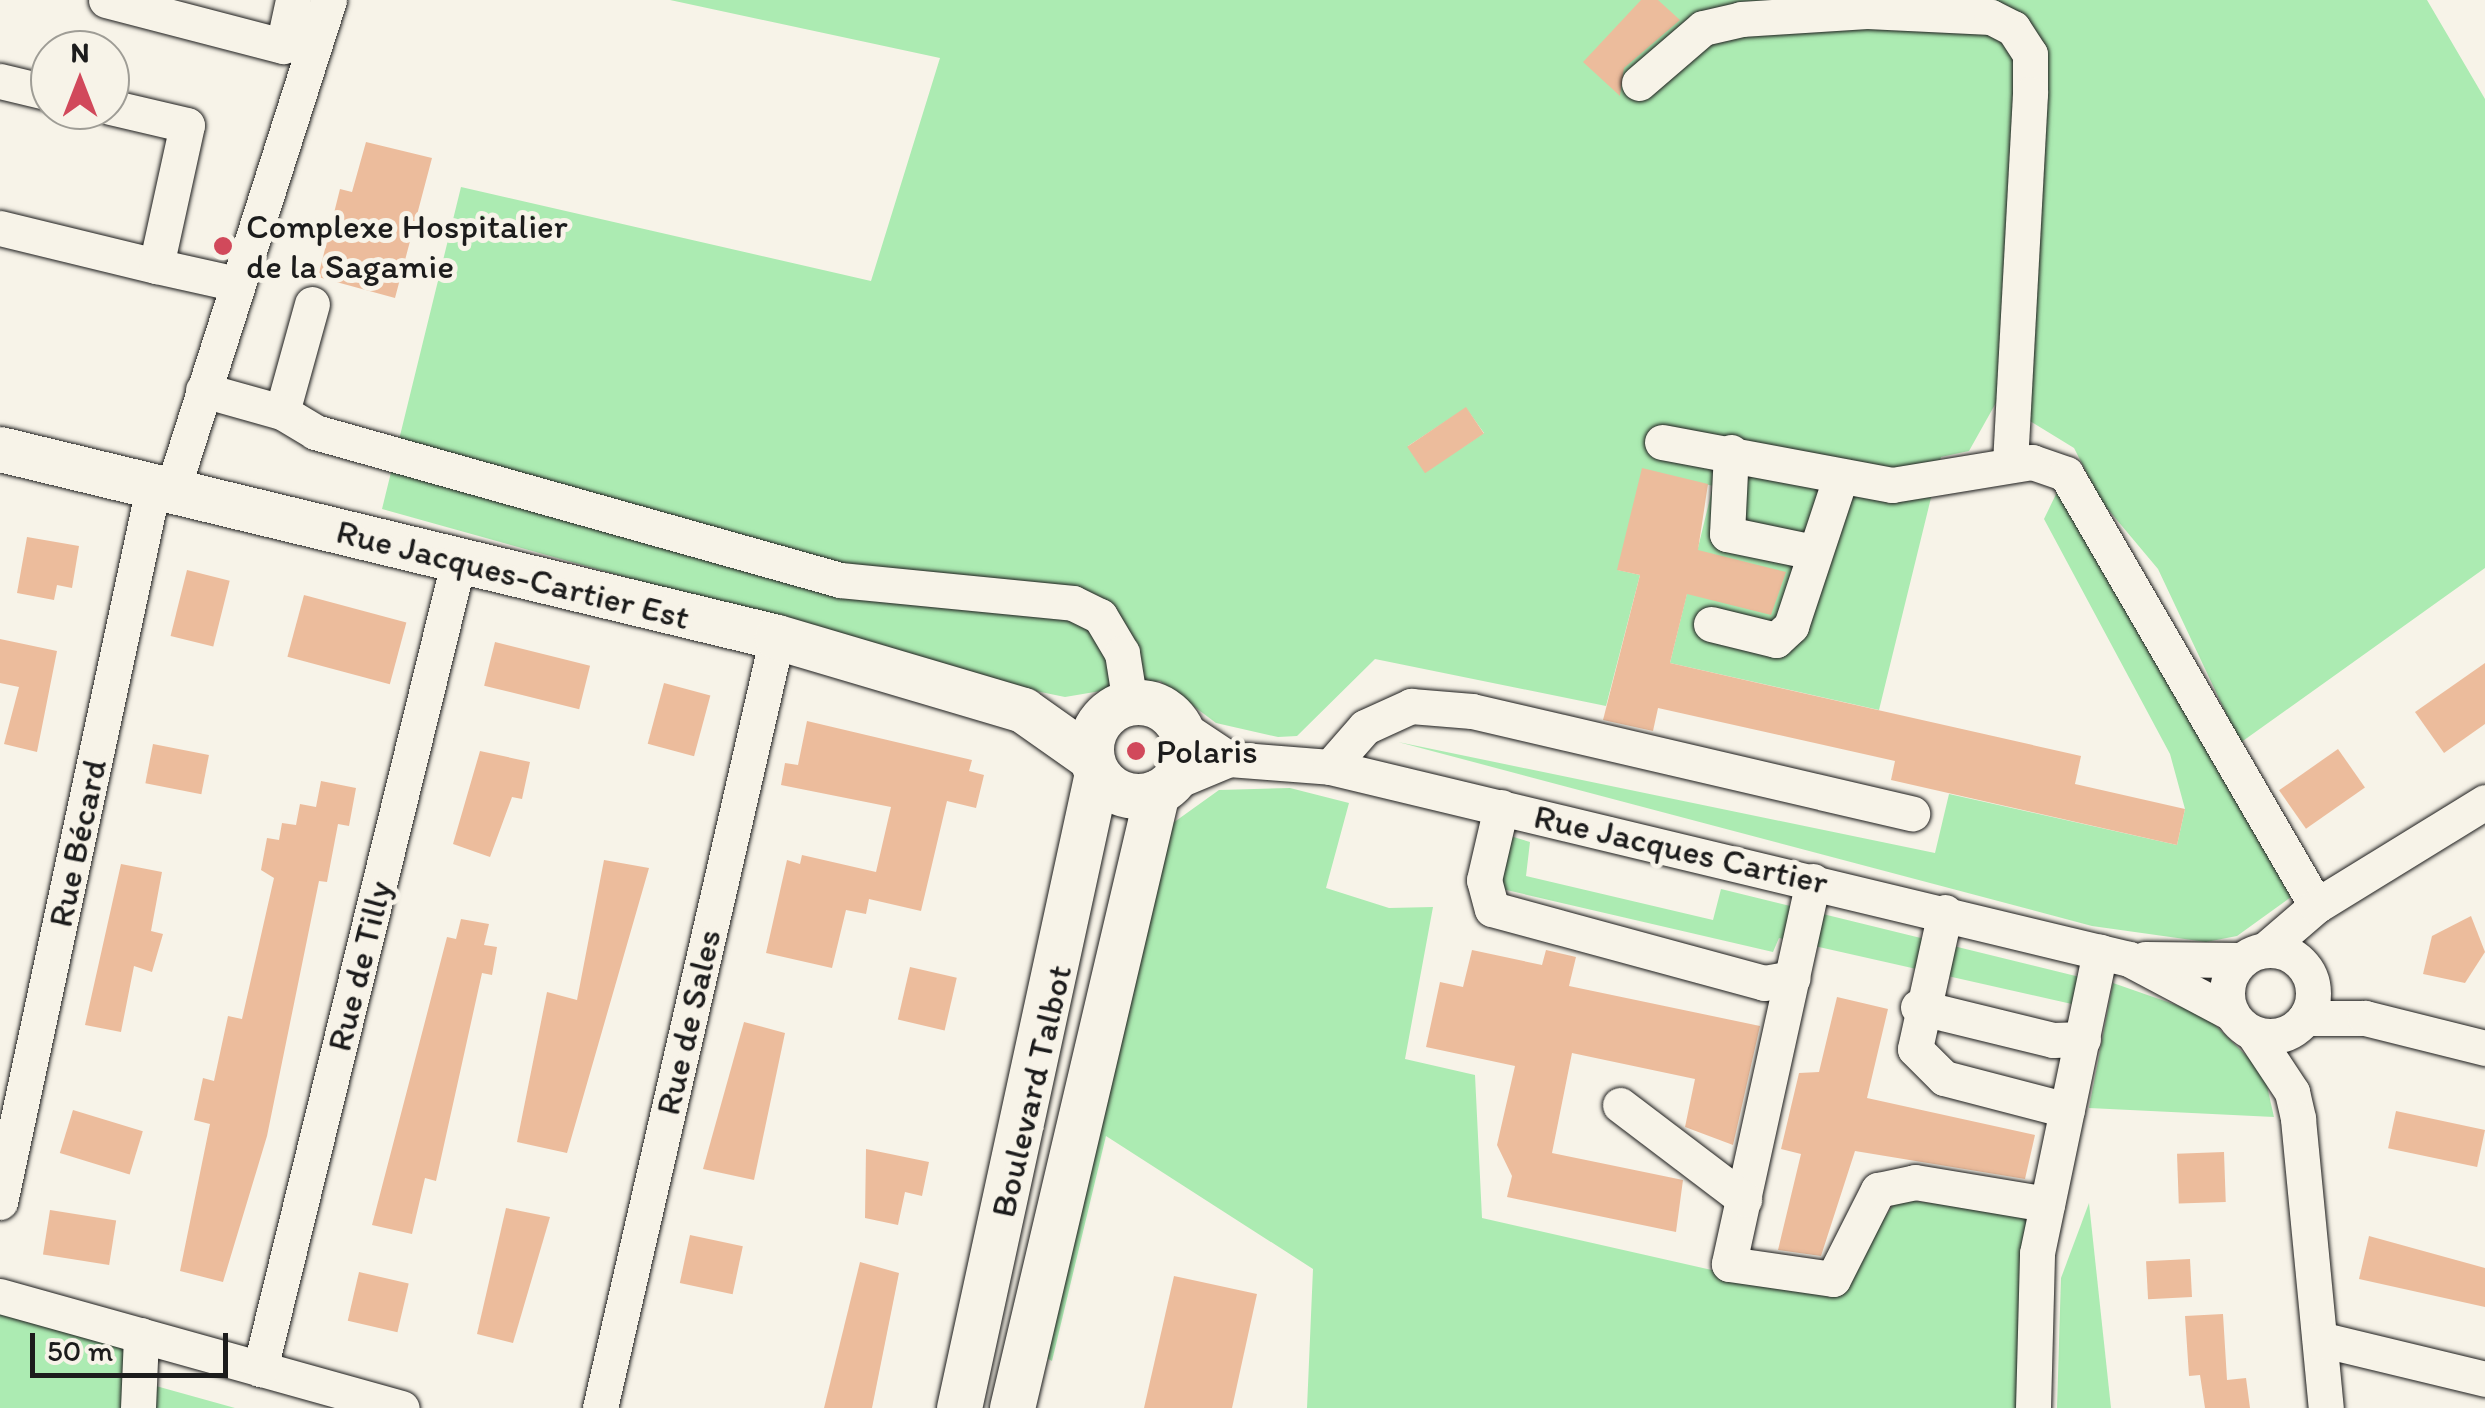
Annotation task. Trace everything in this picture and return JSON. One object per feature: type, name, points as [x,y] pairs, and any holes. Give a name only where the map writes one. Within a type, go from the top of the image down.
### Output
[{"type":"main road","name":"Rue Jacques-Cartier Est","points":[[0,448],[164,486],[458,564],[777,636],[1023,710],[1123,705]]},
{"type":"main road","points":[[1123,705],[1164,710],[1178,725],[1184,758],[1163,788],[1126,795],[1094,766],[1096,727],[1123,705]]},
{"type":"main road","name":"Rue Jacques-Cartier Est","points":[[1023,710],[1094,766]]},
{"type":"main road","name":"Boulevard Talbot","points":[[959,1408],[1094,766]]},
{"type":"main road","name":"Boulevard Talbot","points":[[1012,1408],[1163,788]]},
{"type":"street","points":[[106,0],[283,46],[294,0]]},
{"type":"street","name":"Rue Bécard","points":[[0,1202],[12,1092],[164,486],[203,390],[329,0]]},
{"type":"street","points":[[1639,83],[1703,28],[1741,19],[1867,11],[1990,17],[2013,28],[2030,54],[2030,94],[2010,464]]},
{"type":"street","points":[[0,81],[30,88]]},
{"type":"street","points":[[130,112],[187,125],[156,266]]},
{"type":"street","points":[[0,228],[237,284]]},
{"type":"street","points":[[282,412],[312,304]]},
{"type":"street","points":[[203,390],[282,412],[314,432],[840,580],[1073,603],[1100,616],[1122,653],[1123,705]]},
{"type":"street","points":[[1662,442],[1731,452],[1841,476],[1923,483],[2010,464],[2066,474],[2316,906],[2292,1092],[2326,1408]]},
{"type":"street","points":[[1731,452],[1727,534],[1814,552]]},
{"type":"street","points":[[1710,624],[1776,640],[1790,626],[1841,476]]},
{"type":"street","name":"Rue de Tilly","points":[[260,1369],[458,564]]},
{"type":"street","name":"Rue de Sales","points":[[600,1408],[777,636]]},
{"type":"street","points":[[1330,767],[1365,727],[1411,706],[1472,711],[1912,812]]},
{"type":"street","name":"Rue Jacques Cartier","points":[[1178,725],[1229,759]]},
{"type":"street","name":"Rue Jacques Cartier","points":[[1163,788],[1229,759],[1330,767],[2114,955],[2242,1023]]},
{"type":"street","points":[[2292,1092],[2242,1023],[2227,984],[2253,955],[2316,906],[2485,802]]},
{"type":"street","points":[[1501,807],[1484,880],[1492,909],[1764,983],[1794,978]]},
{"type":"street","points":[[1813,881],[1729,1264],[1821,1284],[1833,1278],[1878,1190],[1915,1182],[2047,1204]]},
{"type":"street","points":[[1945,912],[1918,1007],[1915,1049],[1944,1078],[2067,1110]]},
{"type":"street","points":[[2032,1408],[2047,1204],[2082,1039],[2114,955]]},
{"type":"street","name":"Rue Jacques Cartier","points":[[2114,955],[2253,955],[2307,970]]},
{"type":"street","points":[[2307,970],[2365,1018]]},
{"type":"street","points":[[1918,1007],[2082,1039]]},
{"type":"street","points":[[2242,1023],[2365,1018],[2485,1048]]},
{"type":"street","points":[[1620,1105],[1744,1199]]},
{"type":"street","points":[[0,1296],[400,1408]]},
{"type":"street","points":[[138,1408],[141,1335]]},
{"type":"street","points":[[2320,1339],[2485,1378]]},
{"type":"green space","points":[[670,0],[2427,0],[2485,99],[2485,568],[2240,743],[2158,569],[2101,501],[2074,448],[1997,401],[1969,451],[1941,457],[1879,710],[1670,663],[1713,486],[1643,469],[1618,570],[1640,575],[1606,706],[1375,659],[1297,736],[1278,737],[1216,723],[1160,681],[1065,697],[1026,689],[382,509],[461,187],[871,281],[940,58]],"holes":[[[1466,408],[1484,433],[1425,472],[1408,446]]]},
{"type":"green space","points":[[2059,488],[2291,897],[2237,936],[2206,942],[2092,926],[1398,742],[1935,853],[1949,794],[2177,845],[2185,809],[2170,754],[2044,519]]},
{"type":"green space","points":[[1290,788],[1349,803],[1326,888],[1389,908],[1433,907],[1405,1059],[1475,1075],[1482,1218],[1831,1297],[1897,1199],[2035,1215],[2033,1408],[1307,1408],[1313,1269],[1106,1136],[1052,1361],[1035,1352],[1159,833],[1219,790]]},
{"type":"green space","points":[[1497,832],[1530,842],[1526,876],[1713,920],[1721,889],[2088,979],[2085,1007],[1779,938],[1773,952],[1489,886]]},
{"type":"green space","points":[[2113,983],[2205,1015],[2264,1073],[2274,1117],[2089,1108]]},
{"type":"green space","points":[[2089,1203],[2111,1408],[2057,1408],[2061,1278]]},
{"type":"green space","points":[[0,1296],[141,1335],[138,1381],[235,1408],[0,1408]]},
{"type":"building","points":[[1641,0],[1658,0],[1680,20],[1624,68],[1620,96],[1583,62]]},
{"type":"building","points":[[366,142],[432,158],[395,298],[318,277],[340,189],[352,192]]},
{"type":"building","points":[[1466,407],[1484,434],[1425,473],[1407,447]]},
{"type":"building","points":[[1642,468],[1708,484],[1698,550],[1786,572],[1771,615],[1687,594],[1670,663],[2081,756],[2075,784],[2185,809],[2177,845],[1891,780],[1895,761],[1658,708],[1653,731],[1603,720],[1640,575],[1617,570]]},
{"type":"building","points":[[27,537],[79,546],[72,588],[57,585],[54,600],[17,593]]},
{"type":"building","points":[[187,570],[230,581],[213,647],[171,636]]},
{"type":"building","points":[[304,595],[406,622],[390,684],[287,657]]},
{"type":"building","points":[[0,639],[57,651],[37,752],[4,744],[19,687],[0,683]]},
{"type":"building","points":[[495,642],[590,666],[579,709],[484,686]]},
{"type":"building","points":[[2485,663],[2485,724],[2444,753],[2415,712]]},
{"type":"building","points":[[664,683],[710,695],[694,756],[648,744]]},
{"type":"building","points":[[807,721],[972,760],[969,771],[984,775],[976,808],[947,801],[921,911],[869,899],[866,914],[846,910],[832,968],[766,953],[787,860],[800,864],[802,855],[876,872],[891,807],[781,785],[785,763],[798,765]]},
{"type":"building","points":[[153,744],[209,755],[201,794],[145,783]]},
{"type":"building","points":[[2338,749],[2365,788],[2306,829],[2279,790]]},
{"type":"building","points":[[480,751],[530,762],[522,799],[512,797],[490,857],[453,844]]},
{"type":"building","points":[[321,781],[356,788],[349,826],[338,824],[327,882],[319,881],[267,1136],[223,1282],[180,1271],[210,1124],[194,1120],[203,1078],[214,1081],[228,1016],[242,1019],[274,878],[261,870],[267,838],[279,840],[282,823],[296,825],[300,804],[316,807]]},
{"type":"building","points":[[604,860],[649,868],[567,1153],[517,1142],[547,992],[577,1000]]},
{"type":"building","points":[[121,864],[162,872],[151,931],[163,934],[152,972],[134,966],[121,1032],[85,1025]]},
{"type":"building","points":[[2471,916],[2485,952],[2465,983],[2423,974],[2432,936]]},
{"type":"building","points":[[461,919],[489,924],[484,945],[497,947],[492,975],[482,973],[436,1181],[425,1178],[412,1234],[372,1225],[447,937],[456,939]]},
{"type":"building","points":[[1472,950],[1542,965],[1546,950],[1576,957],[1569,986],[1760,1026],[1733,1145],[1685,1127],[1695,1079],[1572,1053],[1552,1153],[1683,1180],[1676,1232],[1507,1197],[1512,1176],[1497,1145],[1515,1066],[1426,1047],[1440,982],[1463,987]]},
{"type":"building","points":[[910,967],[957,978],[945,1030],[898,1020]]},
{"type":"building","points":[[1837,997],[1888,1009],[1867,1098],[2035,1135],[2025,1179],[1855,1151],[1821,1256],[1778,1250],[1801,1154],[1781,1149],[1799,1073],[1819,1072]]},
{"type":"building","points":[[744,1022],[785,1033],[754,1180],[703,1169]]},
{"type":"building","points":[[73,1110],[143,1131],[130,1174],[60,1153]]},
{"type":"building","points":[[2396,1111],[2485,1130],[2477,1167],[2388,1148]]},
{"type":"building","points":[[866,1149],[929,1162],[922,1196],[905,1192],[898,1225],[865,1218]]},
{"type":"building","points":[[2224,1152],[2226,1202],[2179,1204],[2177,1154]]},
{"type":"building","points":[[506,1208],[550,1217],[513,1343],[477,1334]]},
{"type":"building","points":[[50,1210],[116,1220],[109,1265],[43,1254]]},
{"type":"building","points":[[690,1235],[743,1246],[733,1294],[680,1283]]},
{"type":"building","points":[[2369,1236],[2485,1268],[2485,1307],[2359,1279]]},
{"type":"building","points":[[2190,1259],[2192,1297],[2148,1299],[2146,1261]]},
{"type":"building","points":[[860,1262],[899,1273],[872,1408],[824,1408]]},
{"type":"building","points":[[359,1272],[409,1283],[397,1332],[348,1321]]},
{"type":"building","points":[[1174,1276],[1257,1294],[1232,1408],[1144,1408]]},
{"type":"building","points":[[2223,1314],[2227,1380],[2246,1378],[2250,1408],[2205,1408],[2200,1375],[2189,1376],[2185,1316]]},
{"type":"place","name":"Complexe Hospitalier de la Sagamie","points":[[223,246]]},
{"type":"place","name":"Polaris","points":[[1136,751]]}]
